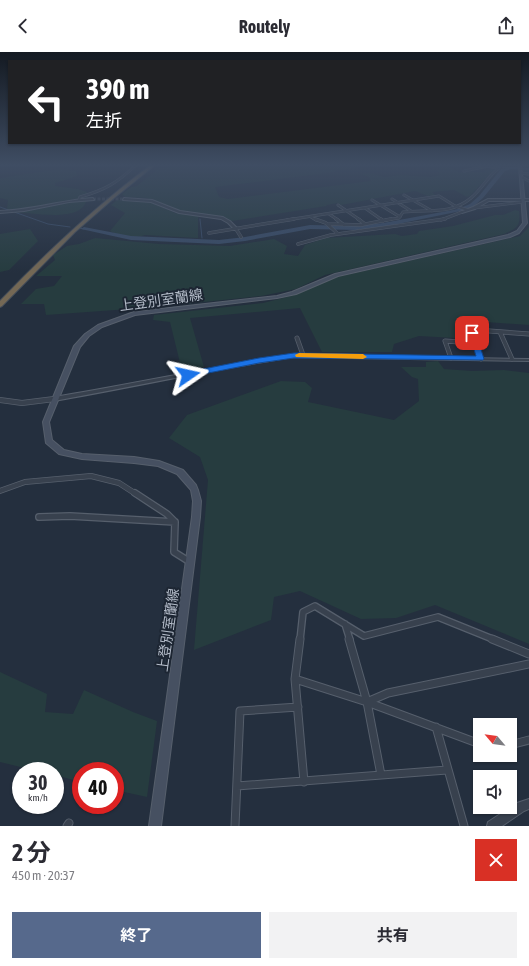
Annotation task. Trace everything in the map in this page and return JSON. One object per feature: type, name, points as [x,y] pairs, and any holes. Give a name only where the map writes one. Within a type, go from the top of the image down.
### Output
[{"type":"highway","points":[[0,296],[77,223],[104,201]]},
{"type":"highway","points":[[0,305],[39,264],[83,223],[109,201]]},
{"type":"main road","name":"上登別室蘭線","points":[[155,826],[190,562],[197,504],[196,495],[190,481],[178,470],[158,462],[72,455],[55,449],[47,439],[44,431],[46,422],[54,399],[77,346],[90,333],[108,322],[140,313],[277,297],[294,293],[337,275],[509,236],[518,232],[525,223],[525,201]]},
{"type":"street","points":[[0,212],[27,211],[74,201]]},
{"type":"street","points":[[152,201],[179,212],[222,218],[229,222],[241,237]]},
{"type":"street","points":[[374,201],[400,217]]},
{"type":"street","points":[[394,201],[411,211]]},
{"type":"street","points":[[209,233],[407,201]]},
{"type":"street","points":[[415,201],[433,212]]},
{"type":"street","points":[[448,201],[465,210]]},
{"type":"street","points":[[311,217],[317,221],[328,224],[365,224],[384,222],[400,217],[403,212],[433,212],[448,209],[466,201]]},
{"type":"street","points":[[474,208],[484,201]]},
{"type":"street","points":[[298,244],[338,234],[444,220],[465,210],[474,208],[488,208],[500,204],[518,201]]},
{"type":"street","points":[[480,204],[488,208]]},
{"type":"street","points":[[338,205],[365,224]]},
{"type":"street","points":[[365,208],[391,226]]},
{"type":"street","points":[[326,211],[344,225]]},
{"type":"street","points":[[328,224],[338,234]]},
{"type":"street","points":[[481,359],[472,333],[476,330],[529,334]]},
{"type":"street","points":[[500,332],[512,359]]},
{"type":"street","points":[[297,338],[303,355]]},
{"type":"street","points":[[450,358],[445,341],[475,343]]},
{"type":"street","points":[[0,400],[22,403],[54,399],[259,360],[303,355],[529,360]]},
{"type":"street","points":[[0,491],[25,482],[91,476],[119,483],[167,514],[175,522],[174,552],[190,562]]},
{"type":"street","points":[[38,517],[70,516],[175,522]]},
{"type":"street","points":[[304,782],[295,679],[303,612],[315,606],[364,636],[438,617],[529,654]]},
{"type":"street","points":[[345,624],[367,702],[381,775]]},
{"type":"street","points":[[367,702],[388,693],[529,664]]},
{"type":"street","points":[[295,679],[367,702],[473,741]]},
{"type":"street","points":[[235,826],[240,711],[298,707]]},
{"type":"street","points":[[436,727],[464,826]]},
{"type":"street","points":[[517,743],[529,740]]},
{"type":"street","points":[[237,786],[447,770]]},
{"type":"street","points":[[499,824],[521,807],[529,804]]},
{"type":"green space","points":[[8,201],[86,201],[81,209],[73,213],[63,215],[9,212],[7,210]]},
{"type":"green space","points":[[116,201],[145,201],[175,213],[198,216],[198,238],[145,235],[132,237],[113,233],[110,231],[125,213],[111,205]]},
{"type":"green space","points":[[155,201],[362,201],[341,205],[337,203],[232,221],[180,211]]},
{"type":"green space","points":[[515,210],[519,211],[519,224],[504,234],[325,275],[296,289],[261,296],[157,307],[46,315],[44,304],[21,304],[36,289],[54,286],[62,276],[36,276],[55,260],[53,255],[67,246],[79,244],[95,238],[159,244],[230,246],[274,239],[287,246],[284,254],[298,256],[305,245],[326,238],[395,234],[402,236],[417,234],[419,231],[453,226],[495,215],[503,215]]},
{"type":"green space","points":[[529,227],[529,325],[486,322],[457,329],[455,338],[419,336],[394,344],[392,352],[322,352],[300,308],[190,318],[204,367],[182,371],[170,322],[153,320],[154,315],[263,303],[291,296],[337,277],[520,236]]},
{"type":"green space","points":[[30,229],[38,241],[9,270],[0,272],[0,234]]},
{"type":"green space","points":[[438,361],[444,369],[472,371],[504,370],[529,373],[529,644],[435,605],[396,618],[361,619],[300,591],[274,597],[271,620],[194,650],[208,480],[200,457],[169,438],[187,415],[281,381],[305,382],[312,388],[308,402],[394,420],[419,401],[418,379],[412,377],[401,367],[426,367],[426,362]]},
{"type":"green space","points":[[0,672],[47,694],[45,712],[73,714],[84,690],[157,721],[147,797],[124,792],[124,762],[72,762],[72,780],[64,777],[64,762],[12,762],[12,765],[0,762]]},
{"type":"waterway","points":[[84,229],[131,238],[219,242],[245,239],[310,227],[357,228],[383,225],[459,210],[472,205],[476,201]]},
{"type":"waterway","points":[[0,207],[48,224],[70,227]]},
{"type":"waterway","points":[[200,219],[202,238]]},
{"type":"waterway","points":[[79,228],[84,229]]},
{"type":"slow traffic","points":[[299,355],[363,357]]},
{"type":"route","points":[[188,375],[259,360],[309,355],[481,359],[472,333]]}]
